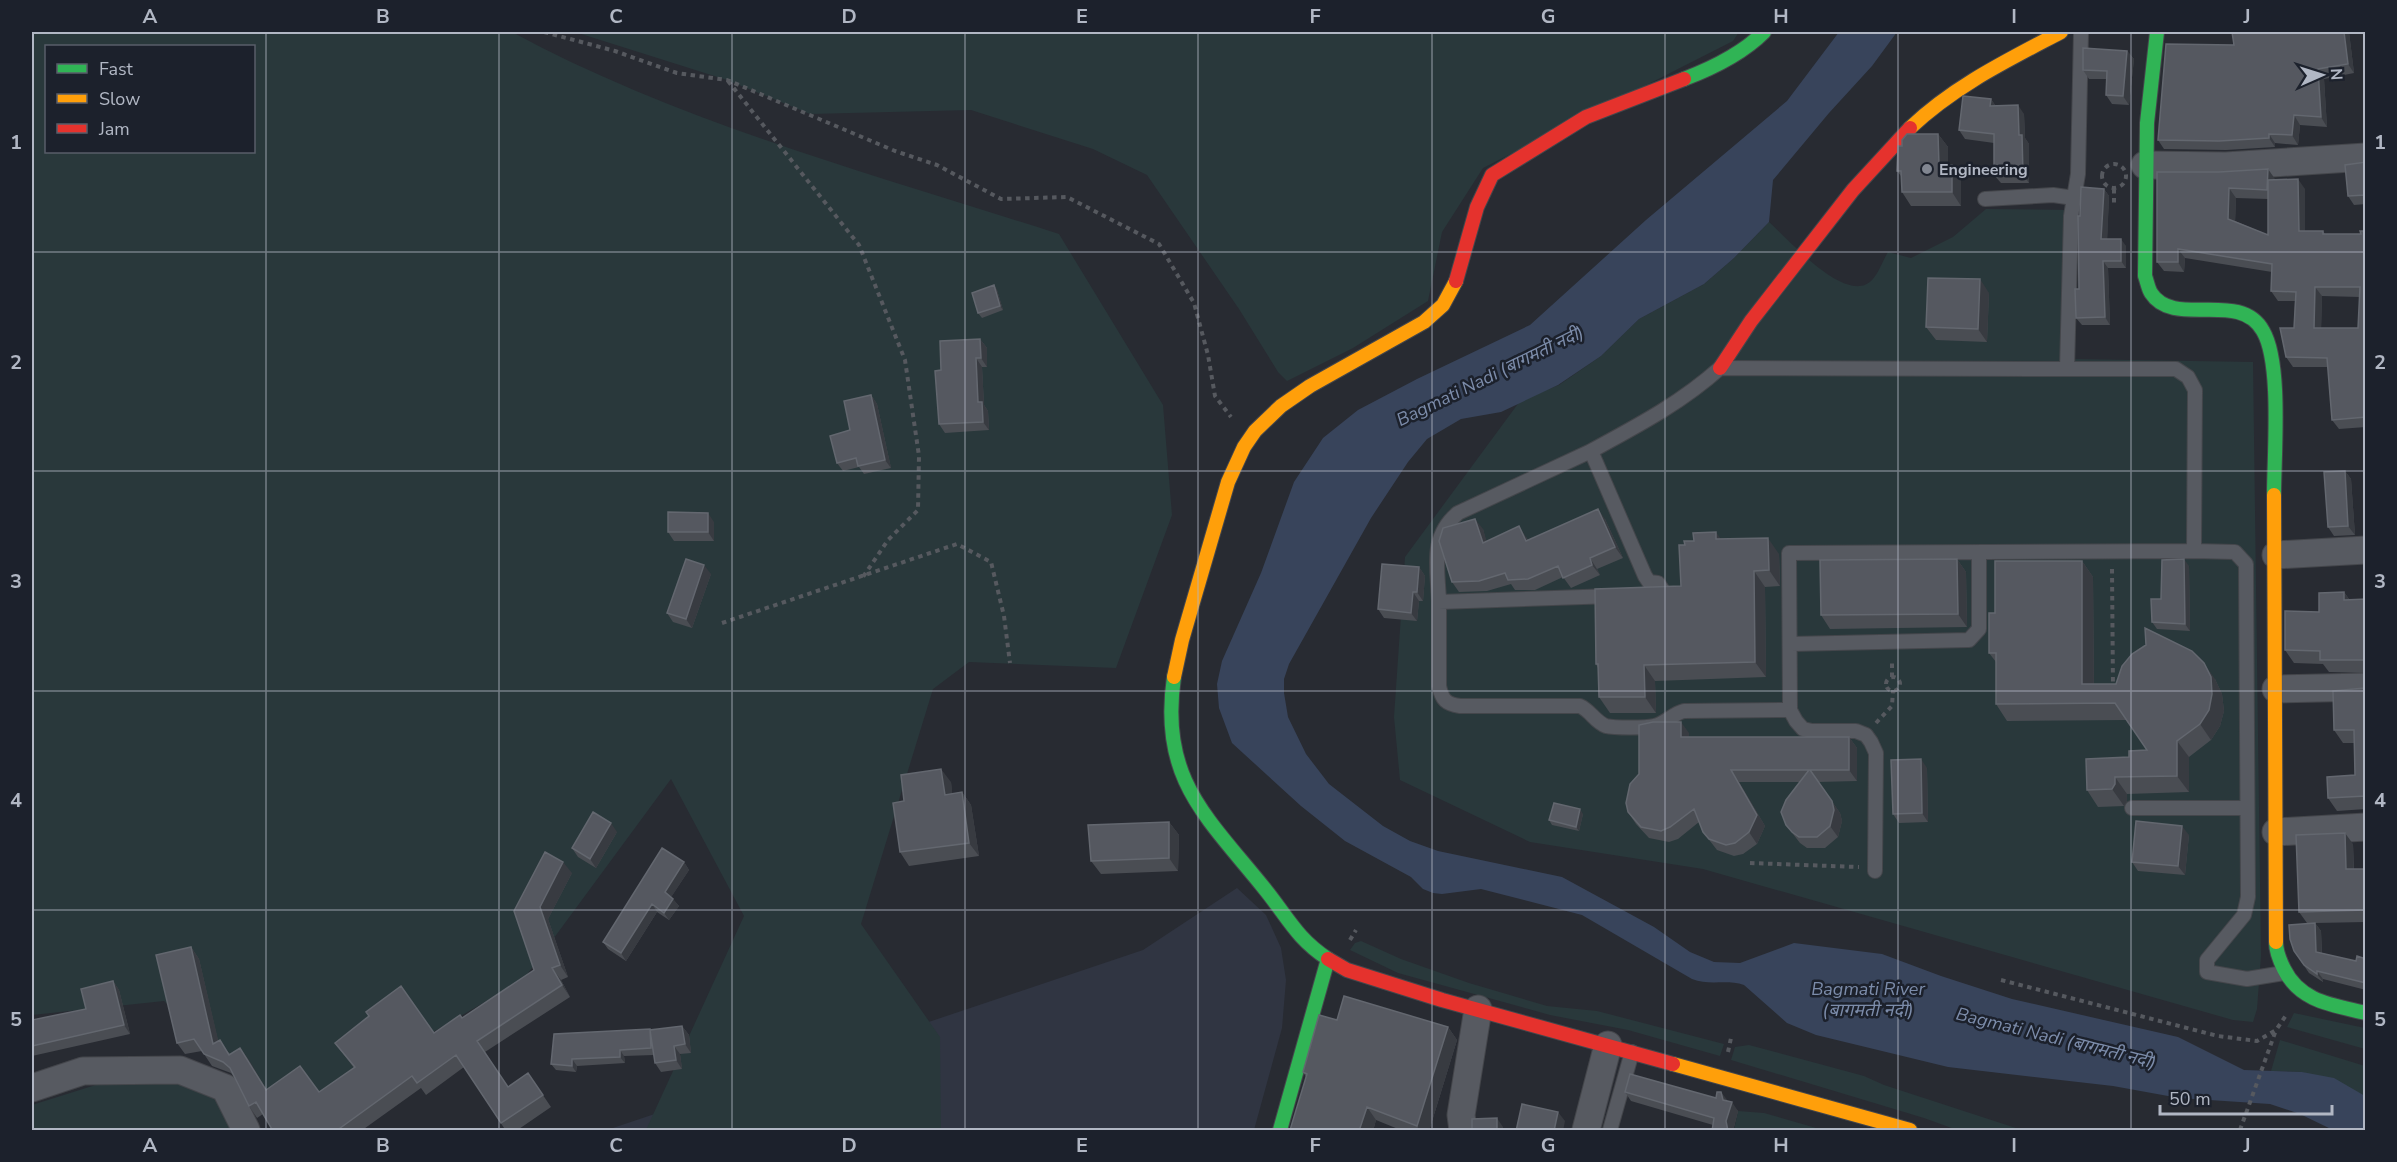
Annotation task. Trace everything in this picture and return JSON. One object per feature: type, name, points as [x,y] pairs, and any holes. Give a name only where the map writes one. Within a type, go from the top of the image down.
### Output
[{"type":"street","points":[[1764,32],[1739,52],[1705,71],[1586,117],[1492,175],[1483,188],[1475,208],[1456,284],[1444,305],[1410,331],[1298,393],[1267,418],[1248,439],[1234,466],[1221,503],[1181,641],[1171,694],[1171,736],[1184,779],[1210,822],[1274,900],[1302,939],[1347,970],[1910,1131]]},
{"type":"street","points":[[1720,368],[1746,327],[1844,200],[1918,120],[1989,70],[2061,32]]},
{"type":"street","points":[[2157,32],[2149,83],[2145,165],[2145,276],[2148,289],[2153,297],[2168,307],[2224,309],[2248,315],[2257,322],[2268,342],[2274,368],[2276,948],[2285,972],[2300,993],[2313,1000],[2366,1013]]},
{"type":"street","points":[[2145,165],[2226,166],[2366,157]]},
{"type":"street","points":[[2276,555],[2366,550]]},
{"type":"street","points":[[2276,689],[2366,687]]},
{"type":"street","points":[[2276,832],[2366,827]]},
{"type":"street","points":[[1280,1131],[1328,959]]},
{"type":"street","points":[[1463,1131],[1461,1115],[1478,1009]]},
{"type":"street","points":[[1586,1131],[1620,1048]]},
{"type":"street","points":[[32,1088],[83,1071],[180,1070],[225,1088],[246,1131]]},
{"type":"lane","points":[[2067,369],[2071,216],[2078,174],[2081,32]]},
{"type":"lane","points":[[1985,199],[2053,195],[2074,198]]},
{"type":"lane","points":[[1790,710],[1684,711],[1673,714],[1663,723],[1654,726],[1607,726],[1598,721],[1589,710],[1580,706],[1460,706],[1448,704],[1442,698],[1439,686],[1437,545],[1447,522],[1458,513],[1591,451],[1663,413],[1720,368],[2176,369],[2188,376],[2195,390],[2194,551]]},
{"type":"lane","points":[[1439,602],[1665,594],[1658,583],[1649,582],[1645,576],[1591,451]]},
{"type":"lane","points":[[1875,869],[1876,753],[1866,735],[1856,731],[1803,729],[1790,710],[1790,553],[2235,552],[2246,564],[2248,897],[2244,915],[2207,960],[2207,972],[2247,979],[2285,972]]},
{"type":"lane","points":[[1791,644],[1968,640],[1979,629],[1978,553]]},
{"type":"lane","points":[[2132,808],[2247,808]]},
{"type":"lane","points":[[1610,1131],[1620,1048]]},
{"type":"path","points":[[544,32],[615,51],[676,73],[727,80],[895,151],[937,165],[1001,199],[1067,196],[1159,244],[1194,303],[1208,355],[1215,396],[1248,439]]},
{"type":"path","points":[[727,80],[859,245],[905,360],[919,456],[918,510],[888,540],[863,577]]},
{"type":"path","points":[[2115,164],[2124,168],[2127,177],[2126,182],[2114,189],[2108,188],[2101,176],[2105,168],[2115,164]]},
{"type":"path","points":[[2114,189],[2114,206]]},
{"type":"path","points":[[722,623],[957,544],[991,562],[1005,616],[1010,663]]},
{"type":"path","points":[[2112,552],[2114,698]]},
{"type":"path","points":[[1866,735],[1892,706],[1893,690]]},
{"type":"path","points":[[1750,863],[1875,869]]},
{"type":"path","points":[[2001,980],[2218,1036],[2257,1041],[2276,1030]]},
{"type":"path","points":[[2240,1131],[2276,1030],[2300,993]]},
{"type":"shaded area","points":[[32,32],[512,32],[643,94],[711,120],[850,168],[1059,234],[1163,405],[1172,515],[1116,668],[969,662],[933,689],[861,924],[940,1037],[941,1130],[646,1130],[744,916],[671,779],[523,980],[289,1115],[164,1001],[32,1015]]},
{"type":"shaded area","points":[[575,32],[1739,32],[1733,41],[1483,168],[1442,232],[1428,301],[1353,348],[1287,381],[1278,372],[1239,309],[1147,175],[1093,149],[971,110],[810,114],[727,80]]},
{"type":"shaded area","points":[[1986,209],[2076,210],[2072,359],[2253,362],[2261,956],[2257,1009],[2253,1022],[2233,1020],[1703,869],[1530,842],[1400,780],[1394,717],[1405,557],[1520,401],[1559,385],[1601,356],[1639,319],[1704,284],[1734,258],[1769,222],[1803,255],[1833,278],[1848,285],[1861,286],[1872,280],[1888,252],[1911,258],[1953,237]]},
{"type":"shaded area","points":[[1237,888],[1266,915],[1281,948],[1286,980],[1282,1028],[1254,1130],[607,1130],[1143,950]]},
{"type":"shaded area","points":[[1361,941],[1401,959],[1469,983],[1547,1006],[1597,1011],[1724,1044],[1720,1056],[1628,1030],[1550,1015],[1398,973],[1350,950],[1355,943]]},
{"type":"shaded area","points":[[2294,1013],[2365,1028],[2365,1049],[2287,1027]]},
{"type":"shaded area","points":[[2280,1040],[2365,1066],[2365,1096],[2302,1072],[2271,1071]]},
{"type":"shaded area","points":[[1749,1045],[1864,1076],[1884,1085],[2022,1130],[1957,1130],[1731,1060],[1735,1047]]},
{"type":"shaded area","points":[[191,1082],[218,1100],[231,1130],[32,1130],[32,1105],[102,1083]]},
{"type":"shaded area","points":[[1738,1111],[1764,1113],[1823,1130],[1734,1130]]},
{"type":"water","name":"Bagmati River (बागमती नदी)","points":[[1839,32],[1897,32],[1872,66],[1773,180],[1769,222],[1734,258],[1704,284],[1639,319],[1601,356],[1558,385],[1501,412],[1461,419],[1427,439],[1408,462],[1371,518],[1289,664],[1284,679],[1288,717],[1306,754],[1329,784],[1383,826],[1410,841],[1438,851],[1562,877],[1654,927],[1690,952],[1714,962],[1740,963],[1794,943],[1882,954],[2012,999],[2178,1037],[2244,1070],[2302,1072],[2334,1078],[2365,1096],[2365,1130],[2333,1130],[2300,1114],[2270,1104],[2179,1098],[2113,1086],[1948,1067],[1816,1035],[1787,1023],[1744,985],[1692,979],[1582,915],[1481,889],[1442,894],[1423,889],[1411,877],[1345,841],[1301,806],[1232,743],[1219,708],[1217,684],[1222,661],[1261,573],[1294,482],[1323,438],[1358,410],[1530,325],[1646,220],[1787,101]]},
{"type":"building","points":[[2232,32],[2344,32],[2348,64],[2318,69],[2321,117],[2294,115],[2292,135],[2269,134],[2269,138],[2219,141],[2158,140],[2166,44],[2234,45]]},
{"type":"building","points":[[2083,48],[2127,51],[2123,96],[2106,95],[2107,71],[2083,70]]},
{"type":"building","points":[[1963,96],[1991,99],[1990,106],[2018,105],[2019,135],[2022,135],[2023,174],[1994,175],[1994,134],[1959,130]]},
{"type":"building","name":"Engineering","points":[[1907,134],[1938,134],[1939,165],[1952,165],[1952,192],[1902,192],[1901,171],[1897,171],[1898,146],[1902,146],[1902,140]]},
{"type":"building","points":[[2366,162],[2366,195],[2348,196],[2345,165]]},
{"type":"building","points":[[2268,169],[2267,190],[2229,188],[2228,219],[2268,235],[2268,180],[2298,179],[2299,231],[2323,231],[2323,234],[2361,234],[2360,231],[2366,231],[2366,417],[2332,420],[2327,358],[2286,357],[2280,328],[2294,328],[2296,292],[2271,291],[2272,264],[2178,249],[2178,262],[2157,262],[2157,172]],"holes":[[[2315,287],[2360,287],[2358,328],[2314,328]]]},
{"type":"building","points":[[2081,187],[2104,189],[2101,239],[2121,239],[2121,261],[2103,261],[2105,317],[2076,318],[2075,289],[2079,289],[2078,216],[2080,216]]},
{"type":"building","points":[[1928,278],[1980,279],[1978,329],[1926,327]]},
{"type":"building","points":[[994,285],[1000,306],[978,313],[972,293]]},
{"type":"building","points":[[980,339],[981,358],[976,358],[978,402],[982,402],[983,422],[939,424],[935,371],[941,370],[940,341]]},
{"type":"building","points":[[871,395],[885,460],[858,466],[856,458],[837,463],[830,436],[850,430],[844,401]]},
{"type":"building","points":[[2345,471],[2348,526],[2328,527],[2324,472]]},
{"type":"building","points":[[1598,509],[1615,547],[1590,558],[1592,565],[1563,578],[1558,566],[1528,579],[1508,580],[1505,573],[1479,581],[1452,582],[1439,541],[1443,528],[1475,519],[1483,543],[1519,526],[1526,541]]},
{"type":"building","points":[[668,512],[708,513],[708,532],[668,532]]},
{"type":"building","points":[[1716,532],[1716,539],[1768,538],[1769,570],[1754,571],[1755,662],[1644,665],[1645,697],[1599,697],[1595,589],[1681,586],[1679,545],[1685,545],[1684,541],[1694,541],[1693,533]]},
{"type":"building","points":[[686,559],[704,565],[686,619],[667,613]]},
{"type":"building","points":[[1957,559],[1958,614],[1821,615],[1820,560]]},
{"type":"building","points":[[2184,559],[2185,624],[2152,622],[2151,599],[2161,599],[2162,560]]},
{"type":"building","points":[[1995,561],[2082,561],[2082,684],[2116,684],[2122,666],[2132,654],[2146,645],[2145,628],[2192,651],[2204,663],[2211,677],[2212,694],[2209,710],[2200,724],[2177,741],[2177,776],[2115,777],[2112,789],[2087,790],[2086,759],[2129,757],[2129,751],[2147,750],[2115,703],[1996,704],[1996,653],[1989,653],[1989,613],[1995,613]]},
{"type":"building","points":[[1382,564],[1419,567],[1417,592],[1413,592],[1411,613],[1378,609]]},
{"type":"building","points":[[2344,592],[2344,600],[2366,599],[2366,662],[2364,660],[2320,660],[2320,651],[2285,650],[2285,611],[2319,612],[2319,593]]},
{"type":"building","points":[[2366,688],[2366,796],[2328,798],[2327,777],[2355,775],[2354,730],[2334,730],[2333,691]]},
{"type":"building","points":[[1653,722],[1681,722],[1681,737],[1849,737],[1849,770],[1810,770],[1832,801],[1834,810],[1830,826],[1817,837],[1799,837],[1786,825],[1781,812],[1786,800],[1809,770],[1731,770],[1757,815],[1749,832],[1735,843],[1726,845],[1709,839],[1703,832],[1694,809],[1661,831],[1641,827],[1628,812],[1626,803],[1630,784],[1639,774],[1639,725]]},
{"type":"building","points":[[1921,759],[1922,813],[1893,814],[1891,760]]},
{"type":"building","points":[[941,769],[945,795],[962,792],[969,843],[900,852],[893,803],[904,801],[901,775]]},
{"type":"building","points":[[1554,803],[1580,809],[1576,827],[1549,820]]},
{"type":"building","points":[[593,812],[611,823],[590,859],[572,848]]},
{"type":"building","points":[[2136,821],[2182,826],[2178,866],[2132,862]]},
{"type":"building","points":[[1169,822],[1169,858],[1091,861],[1088,825]]},
{"type":"building","points":[[2345,833],[2346,869],[2366,869],[2366,910],[2299,912],[2296,835]]},
{"type":"building","points":[[662,848],[684,862],[665,892],[673,899],[664,913],[652,904],[621,953],[603,942]]},
{"type":"building","points":[[545,852],[563,862],[540,907],[560,965],[552,968],[562,985],[477,1041],[508,1087],[528,1073],[543,1095],[501,1123],[456,1055],[417,1083],[412,1076],[336,1131],[273,1131],[256,1102],[249,1106],[230,1068],[223,1062],[204,1054],[194,1039],[177,1043],[156,955],[191,947],[213,1044],[220,1040],[229,1055],[240,1048],[266,1090],[300,1066],[319,1092],[355,1067],[335,1043],[369,1016],[366,1012],[401,986],[434,1033],[460,1015],[462,1018],[534,970],[514,911]]},
{"type":"building","points":[[2315,923],[2316,952],[2356,961],[2357,956],[2366,959],[2366,983],[2317,971],[2317,974],[2304,965],[2294,951],[2289,925]]},
{"type":"building","points":[[113,981],[124,1025],[32,1046],[32,1020],[86,1009],[81,989]]},
{"type":"building","points":[[1344,996],[1448,1027],[1417,1126],[1367,1107],[1359,1131],[1290,1130],[1307,1074],[1303,1072],[1319,1015],[1337,1020]]},
{"type":"building","points":[[682,1026],[685,1044],[674,1046],[676,1060],[655,1063],[650,1030]]},
{"type":"building","points":[[650,1029],[651,1048],[620,1050],[620,1057],[572,1059],[572,1066],[551,1064],[554,1034]]},
{"type":"building","points":[[1630,1074],[1716,1098],[1717,1092],[1721,1092],[1723,1100],[1732,1102],[1726,1121],[1728,1131],[1712,1131],[1714,1118],[1625,1092]]},
{"type":"building","points":[[1522,1104],[1558,1112],[1554,1131],[1516,1131]]},
{"type":"building","points":[[1497,1118],[1497,1131],[1472,1131],[1472,1119]]},
{"type":"traffic: fast","points":[[1684,79],[1727,60],[1764,32]]},
{"type":"traffic: fast","points":[[2157,32],[2147,123],[2145,276],[2151,293],[2161,303],[2190,310],[2239,312],[2253,319],[2263,331],[2273,364],[2275,386],[2274,495]]},
{"type":"traffic: fast","points":[[1174,677],[1171,712],[1174,742],[1181,769],[1192,793],[1223,839],[1293,926],[1308,943],[1328,959],[1280,1130]]},
{"type":"traffic: fast","points":[[2276,942],[2278,956],[2284,969],[2299,989],[2330,1004],[2366,1013]]},
{"type":"traffic: slow","points":[[1910,128],[1963,87],[2061,32]]},
{"type":"traffic: slow","points":[[1174,677],[1182,640],[1228,482],[1244,447],[1255,431],[1281,406],[1310,386],[1424,322],[1443,305],[1456,281]]},
{"type":"traffic: slow","points":[[2274,495],[2276,942]]},
{"type":"traffic: slow","points":[[1673,1064],[1910,1130]]},
{"type":"traffic: jam","points":[[1456,281],[1477,207],[1492,175],[1586,117],[1684,79]]},
{"type":"traffic: jam","points":[[1720,368],[1751,321],[1853,190],[1910,128]]},
{"type":"traffic: jam","points":[[1328,959],[1347,970],[1442,1000],[1673,1064]]},
{"type":"place","name":"Engineering","points":[[1927,169]]},
{"type":"water label","name":"Bagmati Nadi (बागमती नदी)","points":[[1490,376]]},
{"type":"water label","name":"Bagmati Nadi (बागमती नदी)","points":[[2056,1038]]}]
